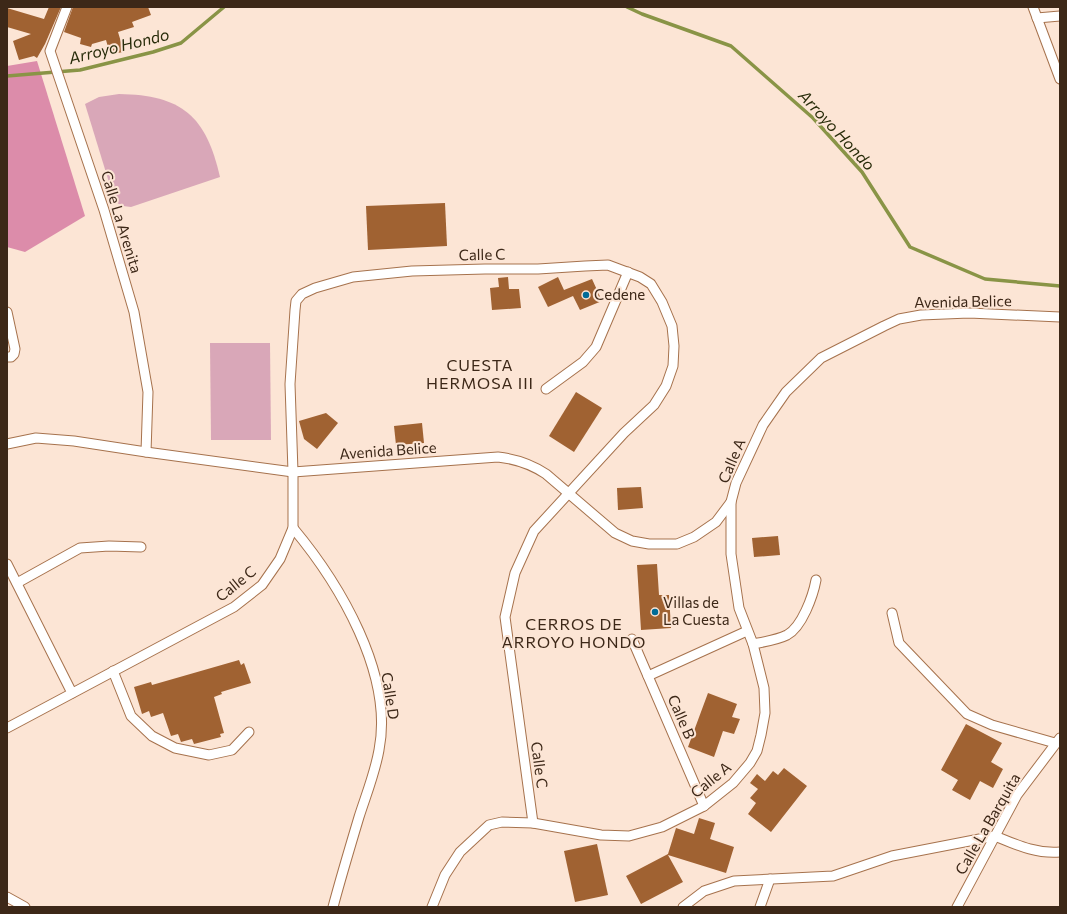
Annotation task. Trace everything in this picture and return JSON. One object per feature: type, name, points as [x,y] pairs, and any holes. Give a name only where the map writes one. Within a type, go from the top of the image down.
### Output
[{"type":"street","name":"Calle La Arenita","points":[[67,7],[50,51],[104,210],[134,312],[148,392],[146,452]]},
{"type":"street","points":[[1033,7],[1060,79]]},
{"type":"street","points":[[1037,18],[1060,16]]},
{"type":"street","name":"Calle C","points":[[7,728],[234,607],[262,585],[280,558],[293,528],[290,384],[296,301],[302,294],[315,288],[353,277],[412,271],[485,269],[538,270],[608,265],[628,272],[651,284],[662,302],[672,326],[674,346],[673,366],[666,386],[654,404],[534,531],[515,574],[505,617],[533,823]]},
{"type":"street","points":[[546,389],[583,362],[596,347],[628,272]]},
{"type":"street","points":[[7,312],[15,349],[11,356]]},
{"type":"street","name":"Avenida Belice","points":[[763,424],[786,392],[821,358],[860,337],[899,319],[921,315],[969,313],[1060,317]]},
{"type":"street","name":"Calle A","points":[[432,907],[445,875],[460,852],[489,825],[502,822],[533,823],[601,835],[628,836],[662,827],[704,806],[733,783],[750,763],[757,751],[764,712],[764,688],[753,644],[738,608],[731,554],[731,502],[736,483],[763,424]]},
{"type":"street","name":"Avenida Belice","points":[[7,444],[36,438],[74,441],[293,472],[498,457],[517,459],[534,466],[546,474],[615,533],[632,540],[649,544],[676,544],[694,537],[716,522],[731,502]]},
{"type":"street","name":"Calle D","points":[[293,528],[316,556],[344,599],[368,656],[377,684],[382,715],[380,750],[333,907]]},
{"type":"street","points":[[17,583],[80,548],[109,546],[140,547]]},
{"type":"street","points":[[7,564],[72,693]]},
{"type":"street","points":[[753,644],[788,635],[802,618],[812,599],[816,580]]},
{"type":"street","points":[[892,613],[898,643],[967,714],[992,725],[1058,740]]},
{"type":"street","points":[[648,676],[747,632]]},
{"type":"street","name":"Calle B","points":[[632,639],[704,806]]},
{"type":"street","points":[[113,671],[131,716],[152,736],[175,748],[209,755],[232,750],[249,732]]},
{"type":"street","name":"Calle La Barquita","points":[[957,907],[1017,795],[1058,740]]},
{"type":"street","points":[[683,907],[704,891],[728,883],[833,876],[892,856],[995,836],[1025,849],[1048,853],[1060,852]]},
{"type":"street","points":[[760,907],[770,879]]},
{"type":"street","points":[[7,897],[25,907]]},
{"type":"shaded area","points":[[37,61],[85,216],[25,252],[7,247],[7,66]]},
{"type":"shaded area","points":[[119,94],[141,95],[159,99],[175,105],[188,113],[199,124],[207,138],[220,177],[131,207],[123,206],[115,202],[85,104],[99,97]]},
{"type":"shaded area","points":[[210,343],[270,343],[271,440],[211,440]]},
{"type":"building","points":[[49,7],[61,7],[45,44],[37,58],[34,56],[19,60],[13,41],[31,34],[7,27],[7,8],[44,19]]},
{"type":"building","points":[[73,7],[148,7],[151,15],[132,22],[134,27],[118,32],[124,52],[110,54],[106,40],[92,44],[91,47],[80,44],[81,38],[64,32]]},
{"type":"building","points":[[445,203],[447,246],[368,250],[366,206]]},
{"type":"building","points":[[508,277],[509,289],[519,289],[521,308],[492,310],[490,288],[499,287],[498,278]]},
{"type":"building","points":[[558,277],[564,290],[592,279],[602,301],[580,310],[573,296],[548,307],[538,287]]},
{"type":"building","points":[[576,392],[602,408],[574,452],[549,436]]},
{"type":"building","points":[[326,413],[338,423],[317,449],[304,439],[299,421]]},
{"type":"building","points":[[422,423],[424,443],[396,445],[394,426]]},
{"type":"building","points":[[641,487],[643,508],[618,510],[617,488]]},
{"type":"building","points":[[778,536],[780,555],[754,557],[752,538]]},
{"type":"building","name":"Villas de La Cuesta","points":[[657,564],[659,595],[669,595],[671,628],[641,630],[637,565]]},
{"type":"building","points":[[239,660],[241,665],[244,663],[251,683],[221,692],[222,694],[214,697],[224,733],[220,734],[221,737],[194,744],[192,739],[181,742],[178,734],[171,736],[163,713],[151,717],[149,711],[142,714],[134,687],[151,682],[152,685]]},
{"type":"building","points":[[708,693],[737,704],[732,717],[740,719],[734,734],[723,731],[714,757],[688,747]]},
{"type":"building","points":[[966,724],[1002,743],[991,762],[1003,769],[993,788],[980,781],[970,800],[952,790],[958,780],[941,770]]},
{"type":"building","points":[[784,768],[807,786],[771,832],[748,814],[756,803],[750,798],[758,789],[750,783],[757,774],[765,781],[773,771],[778,775]]},
{"type":"building","points":[[699,818],[715,823],[710,839],[734,847],[726,873],[668,855],[683,882],[641,904],[626,876],[668,854],[676,828],[694,834]]},
{"type":"building","points":[[597,844],[608,895],[575,902],[564,851]]},
{"type":"waterway","name":"Arroyo Hondo","points":[[7,76],[80,70],[153,52],[181,43],[224,7]]},
{"type":"waterway","name":"Arroyo Hondo","points":[[627,7],[642,14],[731,46],[813,118],[862,172],[910,247],[985,279],[1060,286]]},
{"type":"place","name":"Cedene","points":[[586,295]]},
{"type":"place","name":"Villas de La Cuesta","points":[[655,612]]},
{"type":"district","name":"CUESTA HERMOSA III","points":[[480,374]]},
{"type":"district","name":"CERROS DE ARROYO HONDO","points":[[574,633]]}]
